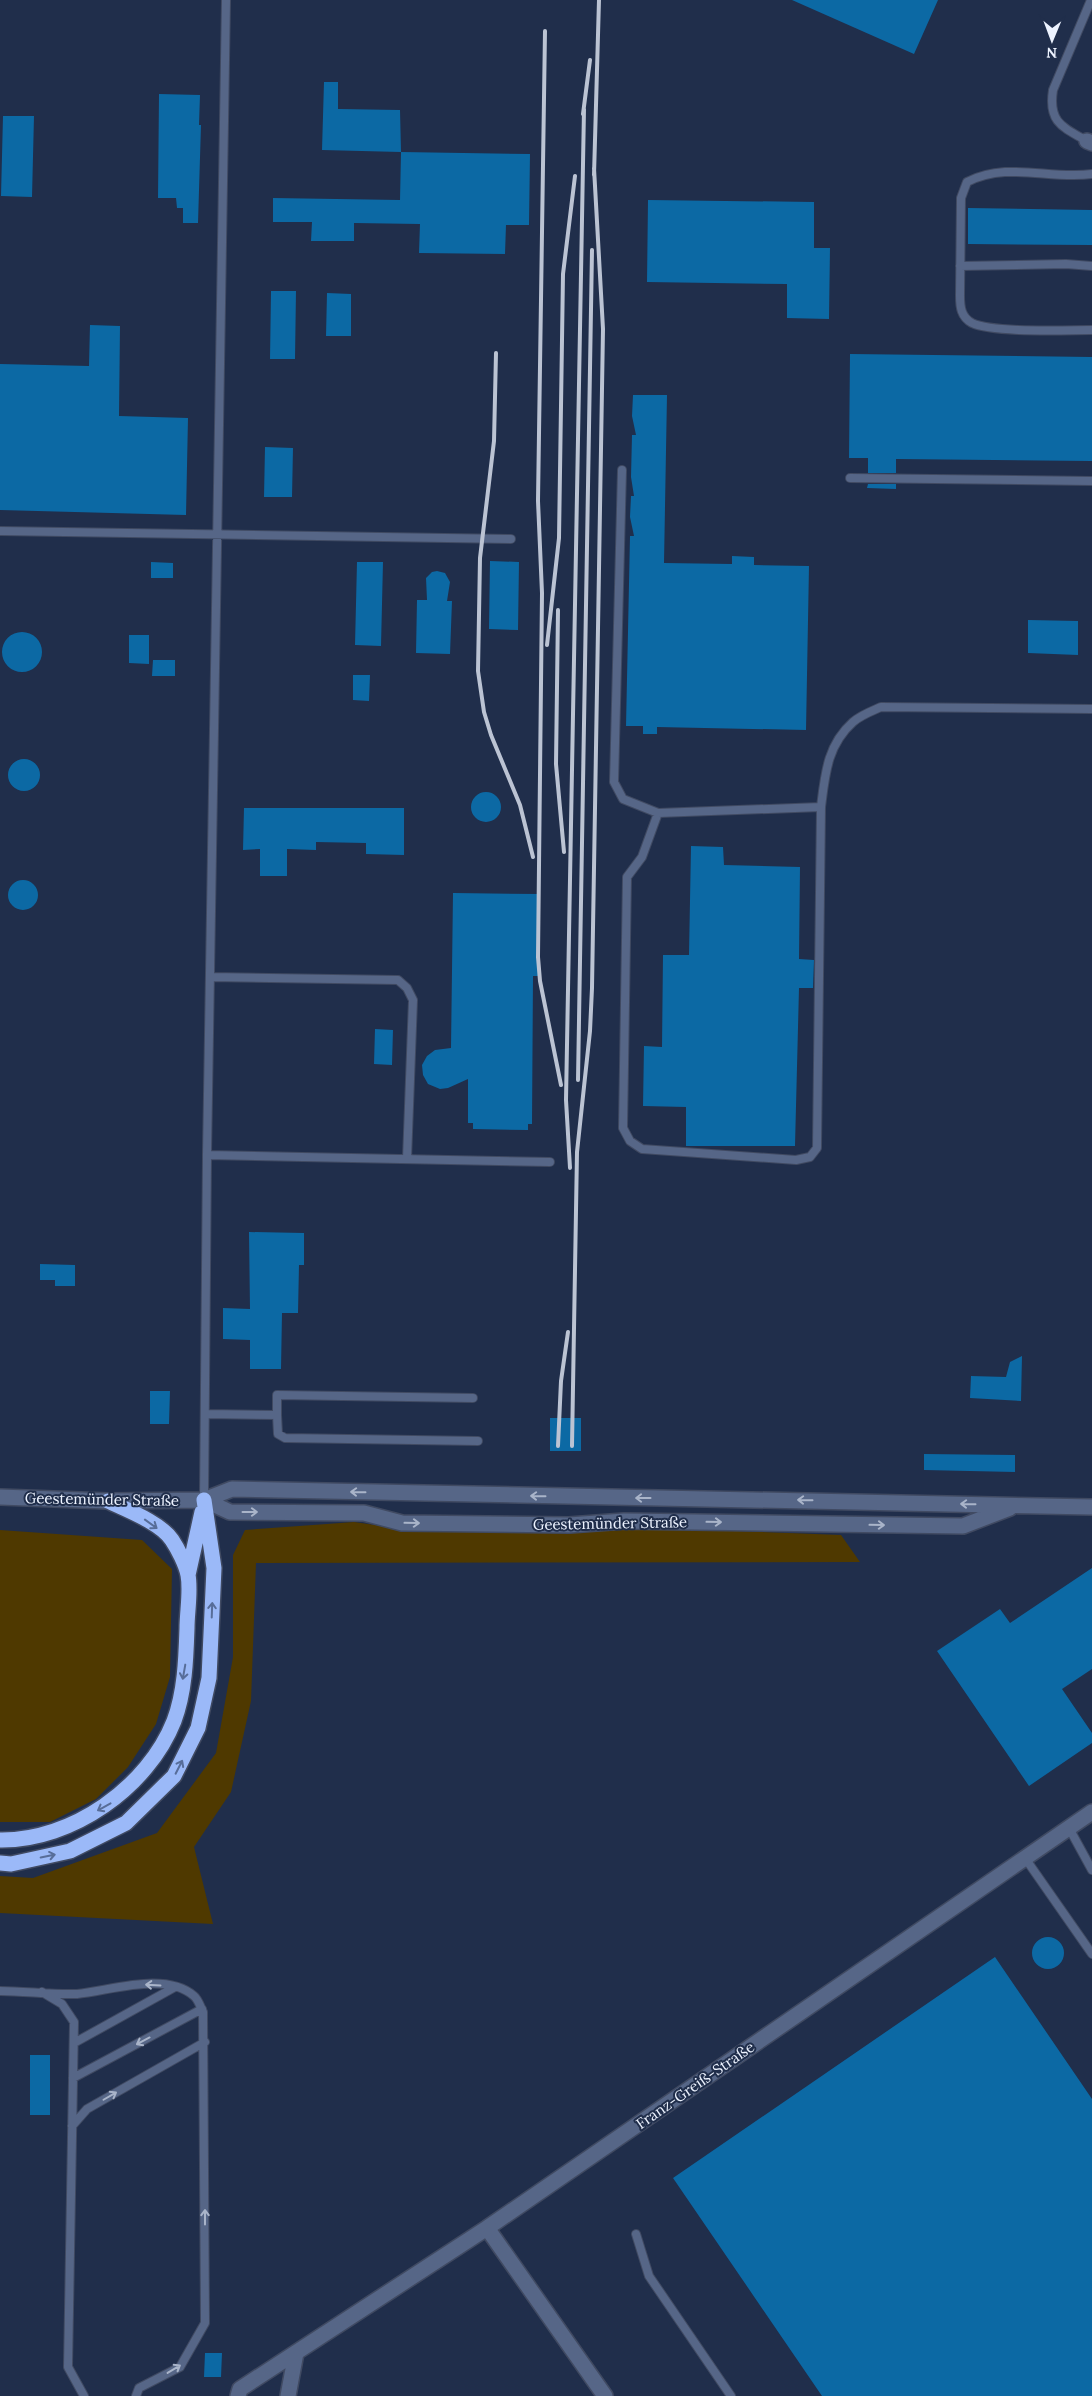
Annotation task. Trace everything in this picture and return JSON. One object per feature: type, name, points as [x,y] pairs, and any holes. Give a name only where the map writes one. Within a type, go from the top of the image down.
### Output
[{"type":"highway","points":[[0,1840],[12,1840],[61,1829],[110,1804],[152,1763],[174,1720],[186,1667],[188,1575],[204,1500]]},
{"type":"highway","points":[[0,1863],[11,1864],[70,1851],[126,1823],[174,1776],[198,1728],[209,1678],[214,1568],[204,1500]]},
{"type":"highway","points":[[108,1501],[146,1520],[172,1539],[188,1575]]},
{"type":"street","name":"Geestemünder Straße","points":[[0,1497],[108,1501],[204,1500],[232,1489],[1092,1507]]},
{"type":"street","name":"Geestemünder Straße","points":[[204,1500],[230,1512],[364,1513],[402,1522],[569,1525],[624,1521],[963,1526],[1016,1506]]},
{"type":"street","name":"Franz-Greiß-Straße","points":[[236,2394],[487,2228],[1092,1812]]},
{"type":"street","points":[[487,2228],[605,2396]]},
{"type":"street","points":[[288,2396],[296,2353]]},
{"type":"lane","points":[[204,1500],[207,1155],[226,0]]},
{"type":"lane","points":[[1089,142],[1063,128],[1056,121],[1052,112],[1051,102],[1054,90],[1091,0]]},
{"type":"lane","points":[[1092,174],[1077,176],[1015,171],[982,174],[967,182],[961,198],[960,266],[961,311],[970,322],[987,328],[1092,330]]},
{"type":"lane","points":[[960,266],[1066,264],[1092,266]]},
{"type":"lane","points":[[622,470],[614,782],[623,799],[658,813],[821,807]]},
{"type":"lane","points":[[850,478],[1092,481]]},
{"type":"lane","points":[[0,531],[511,538]]},
{"type":"lane","points":[[658,813],[642,857],[627,877],[623,1128],[630,1141],[642,1149],[796,1160],[810,1157],[817,1148],[821,807],[827,762],[838,739],[854,721],[881,707],[1092,709]]},
{"type":"lane","points":[[210,977],[398,980],[407,988],[413,1000],[407,1159]]},
{"type":"lane","points":[[207,1155],[550,1162]]},
{"type":"lane","points":[[473,1398],[277,1395],[278,1434],[285,1438],[478,1441]]},
{"type":"lane","points":[[204,1414],[278,1416]]},
{"type":"lane","points":[[1069,1828],[1092,1870]]},
{"type":"lane","points":[[1025,1858],[1092,1954]]},
{"type":"lane","points":[[0,1991],[76,1994],[136,1984],[175,1987],[194,1996],[202,2009],[205,2042],[205,2323],[180,2366],[139,2388],[136,2396]]},
{"type":"lane","points":[[74,2043],[175,1987]]},
{"type":"lane","points":[[41,1992],[62,2004],[74,2022],[68,2367],[84,2396]]},
{"type":"lane","points":[[73,2078],[202,2009]]},
{"type":"lane","points":[[72,2126],[86,2109],[205,2042]]},
{"type":"lane","points":[[636,2234],[649,2276],[731,2396]]},
{"type":"shaded area","points":[[354,1522],[410,1530],[568,1531],[656,1528],[841,1535],[860,1562],[256,1563],[251,1701],[231,1792],[194,1847],[213,1924],[0,1913],[0,1876],[33,1878],[157,1833],[216,1753],[233,1657],[233,1555],[245,1530]]},
{"type":"shaded area","points":[[0,1530],[142,1540],[172,1569],[170,1677],[156,1724],[128,1767],[96,1799],[50,1822],[0,1822]]},
{"type":"building","points":[[792,0],[938,0],[914,54]]},
{"type":"building","points":[[324,82],[338,82],[338,109],[400,110],[401,152],[322,150]]},
{"type":"building","points":[[159,94],[200,95],[198,223],[183,223],[183,208],[177,208],[176,198],[158,198]]},
{"type":"building","points":[[3,116],[34,116],[32,197],[1,196]]},
{"type":"building","points":[[401,152],[530,154],[529,225],[506,225],[505,254],[419,253],[420,224],[354,223],[354,241],[311,241],[312,222],[273,222],[273,198],[400,200]]},
{"type":"building","points":[[648,200],[814,202],[814,248],[830,248],[829,319],[787,318],[787,284],[647,282]]},
{"type":"building","points":[[968,208],[1092,210],[1092,245],[968,244]]},
{"type":"building","points":[[271,291],[296,291],[295,359],[270,359]]},
{"type":"building","points":[[327,293],[351,294],[351,336],[326,336]]},
{"type":"building","points":[[90,325],[120,326],[119,416],[188,418],[186,515],[0,510],[0,364],[89,366]]},
{"type":"building","points":[[850,354],[1092,357],[1092,461],[896,459],[896,473],[868,473],[868,458],[849,458]]},
{"type":"building","points":[[633,395],[667,395],[664,563],[732,564],[732,556],[754,557],[754,565],[809,566],[806,730],[657,727],[657,734],[643,734],[643,726],[626,726],[630,536],[634,536],[630,517],[631,496],[634,496],[631,477],[632,435],[636,435],[632,416]]},
{"type":"building","points":[[265,447],[293,448],[292,497],[264,497]]},
{"type":"building","points":[[868,484],[896,484],[896,489],[867,488]]},
{"type":"building","points":[[490,561],[519,562],[518,630],[489,629]]},
{"type":"building","points":[[151,562],[173,563],[173,578],[151,578]]},
{"type":"building","points":[[357,562],[383,562],[381,646],[355,645]]},
{"type":"building","points":[[432,572],[445,573],[450,582],[447,601],[452,601],[450,654],[416,653],[417,600],[427,600],[426,578]]},
{"type":"building","points":[[1028,620],[1078,621],[1078,655],[1028,653]]},
{"type":"building","points":[[22,632],[36,638],[42,652],[36,666],[22,672],[8,666],[2,652],[8,638]]},
{"type":"building","points":[[129,635],[149,635],[149,664],[129,663]]},
{"type":"building","points":[[153,660],[175,660],[175,676],[152,676]]},
{"type":"building","points":[[353,675],[370,675],[369,701],[353,700]]},
{"type":"building","points":[[24,759],[30,760],[35,764],[39,769],[39,781],[35,786],[30,790],[24,791],[18,790],[13,786],[9,781],[8,775],[9,769],[13,764],[18,760]]},
{"type":"building","points":[[486,792],[496,797],[501,807],[496,817],[486,822],[476,817],[471,807],[476,797]]},
{"type":"building","points":[[244,808],[404,808],[404,855],[366,854],[366,843],[316,842],[316,850],[287,849],[287,876],[260,876],[260,849],[243,850]]},
{"type":"building","points":[[691,846],[723,847],[724,865],[800,867],[799,959],[814,960],[813,988],[799,988],[795,1146],[686,1146],[686,1107],[643,1106],[644,1046],[662,1047],[663,955],[689,955]]},
{"type":"building","points":[[23,880],[34,884],[38,895],[34,906],[23,910],[12,906],[8,895],[12,884]]},
{"type":"building","points":[[453,893],[540,894],[539,976],[533,976],[532,1124],[528,1124],[528,1130],[473,1129],[473,1123],[468,1123],[468,1079],[448,1088],[440,1089],[428,1084],[423,1075],[422,1065],[427,1056],[435,1050],[451,1048]]},
{"type":"building","points":[[375,1029],[393,1030],[392,1065],[374,1064]]},
{"type":"building","points":[[249,1232],[304,1233],[304,1265],[299,1265],[298,1313],[282,1313],[281,1369],[250,1369],[250,1340],[223,1339],[223,1308],[250,1309]]},
{"type":"building","points":[[40,1264],[75,1265],[75,1286],[55,1286],[55,1280],[40,1280]]},
{"type":"building","points":[[1022,1356],[1021,1401],[970,1398],[971,1376],[1006,1377],[1010,1362]]},
{"type":"building","points":[[150,1391],[170,1391],[169,1424],[150,1424]]},
{"type":"building","points":[[550,1418],[581,1418],[581,1451],[550,1451]]},
{"type":"building","points":[[924,1454],[1015,1455],[1015,1472],[924,1470]]},
{"type":"building","points":[[1092,1568],[1092,1669],[1062,1689],[1092,1733],[1092,1743],[1029,1786],[937,1651],[1000,1609],[1010,1623]]},
{"type":"building","points":[[1048,1937],[1054,1938],[1059,1942],[1063,1947],[1063,1959],[1059,1964],[1054,1968],[1048,1969],[1042,1968],[1037,1964],[1033,1959],[1032,1953],[1033,1947],[1037,1942],[1042,1938]]},
{"type":"building","points":[[995,1957],[1092,2099],[1092,2396],[822,2396],[673,2178]]},
{"type":"building","points":[[30,2055],[50,2055],[50,2115],[30,2115]]},
{"type":"building","points":[[205,2353],[222,2353],[221,2377],[204,2377]]},
{"type":"railway","points":[[594,175],[599,0]]},
{"type":"railway","points":[[545,31],[538,501],[542,593],[538,957],[540,981],[561,1085]]},
{"type":"railway","points":[[583,114],[590,60]]},
{"type":"railway","points":[[570,1168],[566,1100],[584,109]]},
{"type":"railway","points":[[572,1446],[577,1152],[590,1031],[592,988],[603,329],[594,168]]},
{"type":"railway","points":[[547,645],[559,538],[563,274],[575,176]]},
{"type":"railway","points":[[578,1080],[592,250]]},
{"type":"railway","points":[[496,353],[494,441],[480,558],[478,671],[484,712],[491,735],[520,805],[533,857]]},
{"type":"railway","points":[[558,610],[556,764],[564,852]]},
{"type":"railway","points":[[558,1446],[561,1381],[568,1332]]}]
